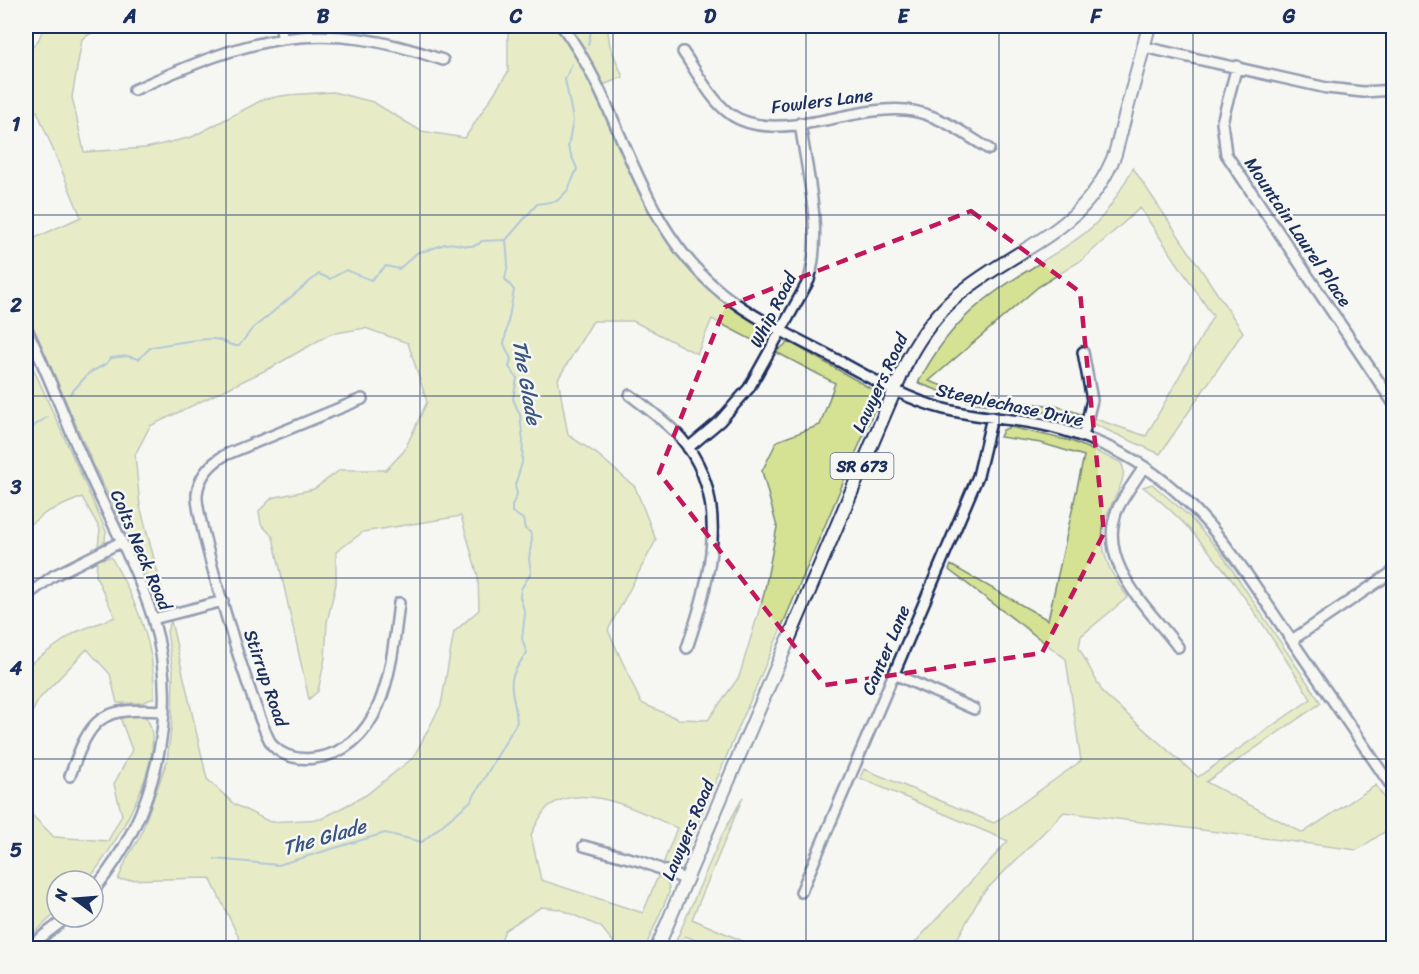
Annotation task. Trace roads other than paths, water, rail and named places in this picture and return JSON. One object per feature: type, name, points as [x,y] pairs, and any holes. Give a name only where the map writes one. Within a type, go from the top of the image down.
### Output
[{"type":"main road","name":"Lawyers Road","points":[[657,948],[894,390],[918,341],[942,310],[974,283],[1066,223],[1090,200],[1108,171],[1115,154],[1149,26]]},
{"type":"street","points":[[281,26],[282,38]]},
{"type":"street","name":"Steeplechase Drive","points":[[562,26],[583,58],[648,201],[687,259],[722,294],[781,331],[894,390],[940,408],[1030,423],[1083,437],[1144,467],[1184,497],[1208,521],[1394,790]]},
{"type":"street","points":[[134,90],[210,57],[282,38],[313,35],[365,39],[402,47],[443,60]]},
{"type":"street","points":[[1144,47],[1327,88],[1363,92],[1394,90]]},
{"type":"street","name":"Fowlers Lane","points":[[683,52],[715,98],[731,114],[760,125],[800,123],[882,110],[907,110],[936,118],[988,149]]},
{"type":"street","points":[[1394,63],[1394,85]]},
{"type":"street","name":"Mountain Laurel Place","points":[[1237,66],[1222,122],[1226,154],[1394,404]]},
{"type":"street","name":"Whip Road","points":[[688,448],[720,421],[749,388],[809,280],[816,232],[800,123]]},
{"type":"street","name":"Colts Neck Road","points":[[26,328],[153,619],[162,657],[164,711],[157,760],[141,813],[117,858],[105,874]]},
{"type":"street","points":[[1083,352],[1092,400],[1083,437]]},
{"type":"street","points":[[630,395],[671,428],[688,448],[708,494],[713,529],[710,566],[687,648]]},
{"type":"street","name":"Stirrup Road","points":[[362,399],[225,455],[209,467],[199,485],[197,505],[260,724],[266,736],[281,752],[298,759],[332,754],[344,747],[374,716],[391,670],[399,603]]},
{"type":"street","name":"Canter Lane","points":[[801,892],[978,476],[992,417]]},
{"type":"street","points":[[1144,467],[1117,510],[1112,535],[1113,548],[1121,572],[1132,589],[1178,647]]},
{"type":"street","points":[[26,596],[53,576],[121,542]]},
{"type":"street","points":[[1292,640],[1394,571]]},
{"type":"street","points":[[153,619],[223,601]]},
{"type":"street","points":[[894,674],[974,709]]},
{"type":"street","points":[[70,776],[85,738],[101,719],[117,711],[164,711]]},
{"type":"street","points":[[584,846],[643,862],[687,880]]},
{"type":"street","points":[[27,948],[52,929]]},
{"type":"waterway","name":"The Glade","points":[[588,45],[592,26]]},
{"type":"waterway","name":"The Glade","points":[[215,859],[278,865],[385,833],[422,842],[471,801],[517,722],[512,679],[519,663],[527,653],[522,639],[525,613],[520,597],[521,589],[531,573],[529,558],[532,539],[530,532],[525,529],[523,519],[512,512],[517,494],[515,485],[522,463],[523,441],[520,415],[513,399],[517,378],[509,367],[511,359],[504,344],[514,290],[505,279],[508,264],[506,240],[537,204],[557,201],[568,190],[577,169],[568,147],[573,120],[565,79],[572,64]]},
{"type":"waterway","points":[[70,394],[89,373],[106,364],[111,358],[127,356],[139,359],[151,347],[198,340],[216,339],[239,346],[252,329],[319,274],[330,279],[346,270],[371,280],[386,266],[399,269],[418,252],[445,244],[474,246],[482,241],[506,240]]},
{"type":"waterway","points":[[28,436],[34,426],[47,417]]}]
